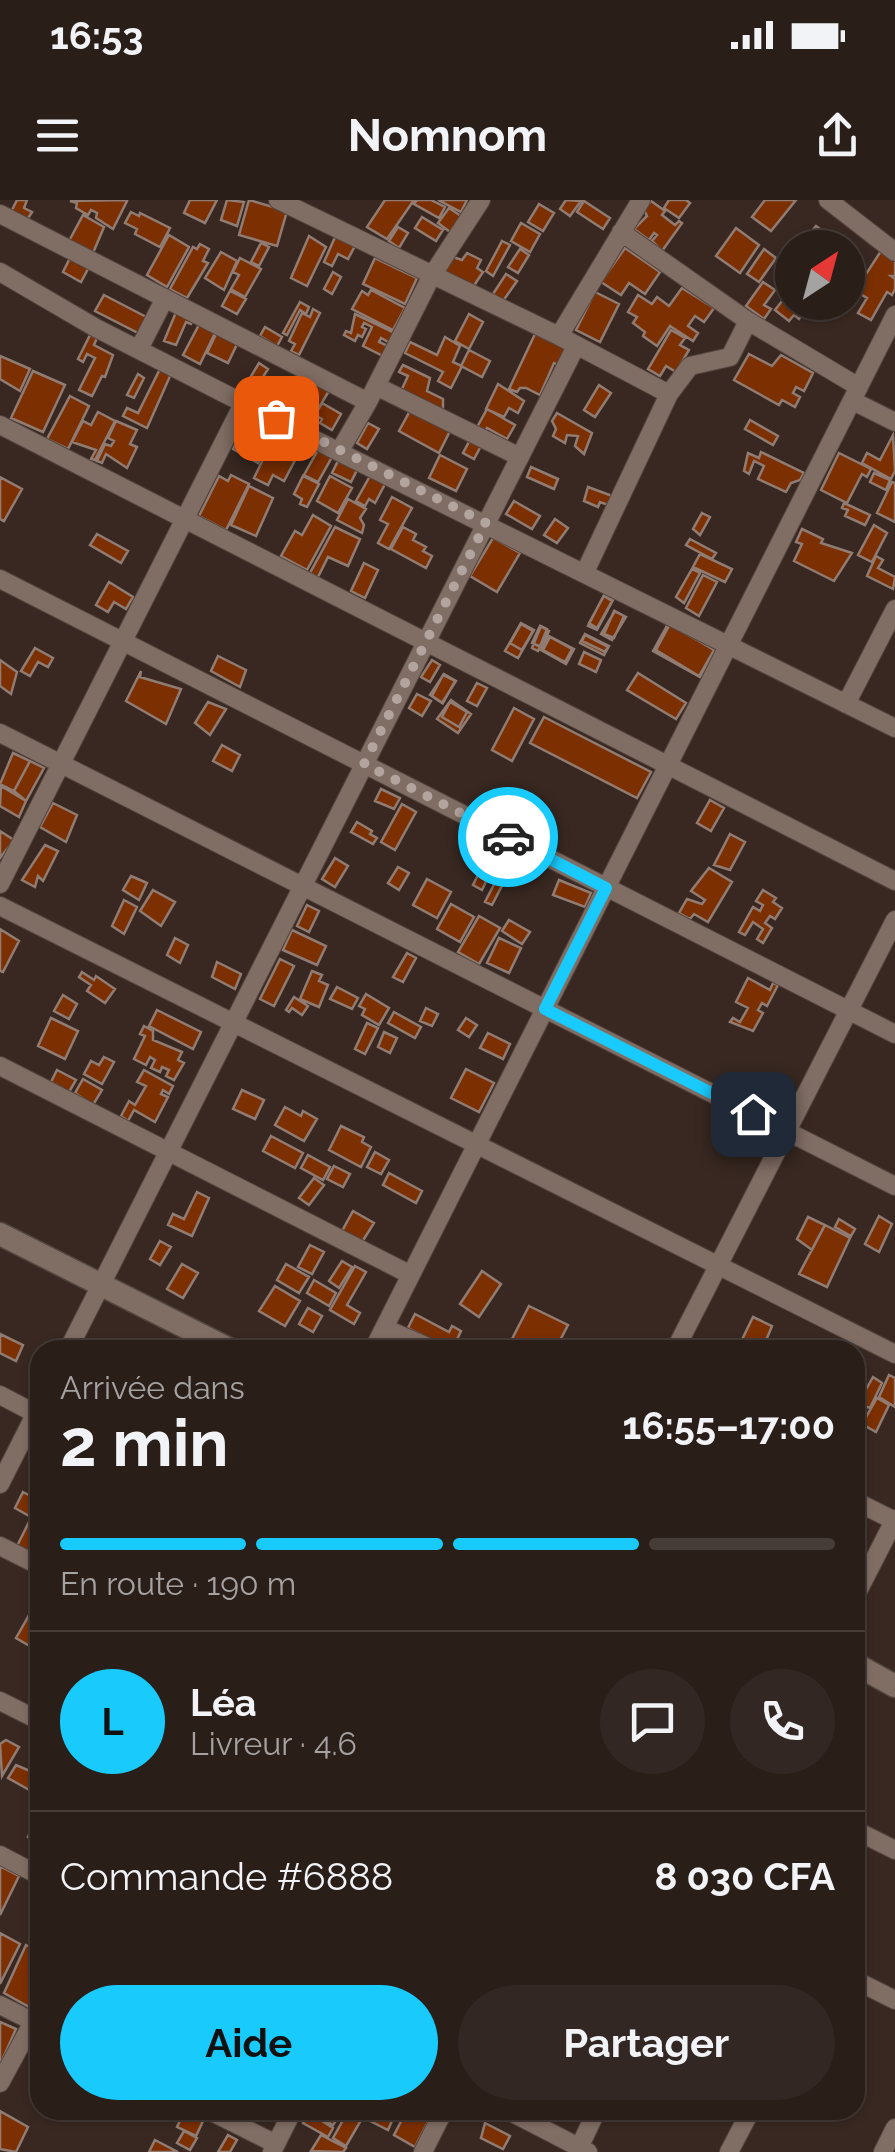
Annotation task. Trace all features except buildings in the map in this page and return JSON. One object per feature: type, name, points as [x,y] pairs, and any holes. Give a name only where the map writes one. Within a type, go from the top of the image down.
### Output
[{"type":"street","points":[[278,200],[669,394]]},
{"type":"street","points":[[339,452],[431,276],[480,200]]},
{"type":"street","points":[[73,1340],[520,457],[568,341],[641,200]]},
{"type":"street","points":[[828,200],[895,252]]},
{"type":"street","points":[[0,214],[164,298],[520,457]]},
{"type":"street","points":[[622,232],[895,422]]},
{"type":"street","points":[[0,272],[139,350],[339,452],[895,728]]},
{"type":"street","points":[[139,350],[164,298]]},
{"type":"street","points":[[378,1340],[895,315]]},
{"type":"street","points":[[584,572],[669,394],[690,366],[730,357],[748,321]]},
{"type":"street","points":[[0,884],[244,402]]},
{"type":"street","points":[[0,426],[895,881]]},
{"type":"street","points":[[0,578],[895,1034]]},
{"type":"street","points":[[846,704],[895,609]]},
{"type":"street","points":[[0,733],[895,1186]]},
{"type":"street","points":[[0,906],[895,1354]]},
{"type":"street","points":[[680,1340],[895,920]]},
{"type":"street","points":[[0,1066],[411,1275]]},
{"type":"street","points":[[0,1234],[210,1340]]},
{"type":"street","points":[[384,1328],[412,1340]]},
{"type":"street","points":[[0,1395],[30,1407]]},
{"type":"street","points":[[0,1484],[30,1428]]},
{"type":"street","points":[[865,1506],[895,1520],[865,1578]]},
{"type":"street","points":[[0,1546],[30,1561]]},
{"type":"street","points":[[865,1670],[895,1686]]},
{"type":"street","points":[[0,1701],[30,1716]]},
{"type":"street","points":[[865,1835],[895,1850]]},
{"type":"street","points":[[0,1856],[30,1871]]},
{"type":"street","points":[[865,1985],[895,2000]]},
{"type":"street","points":[[0,2006],[30,2016]]},
{"type":"street","points":[[0,2083],[30,2032]]},
{"type":"street","points":[[225,2120],[274,2148],[288,2120]]},
{"type":"street","points":[[422,2152],[439,2120]]},
{"type":"street","points":[[526,2120],[581,2150],[593,2120]]},
{"type":"street","points":[[729,2152],[746,2120]]},
{"type":"street","points":[[885,2151],[895,2128]]},
{"type":"way so far","points":[[276,418],[486,523],[364,764],[508,837]]},
{"type":"route","points":[[508,837],[606,888],[545,1009],[753,1114]]}]
